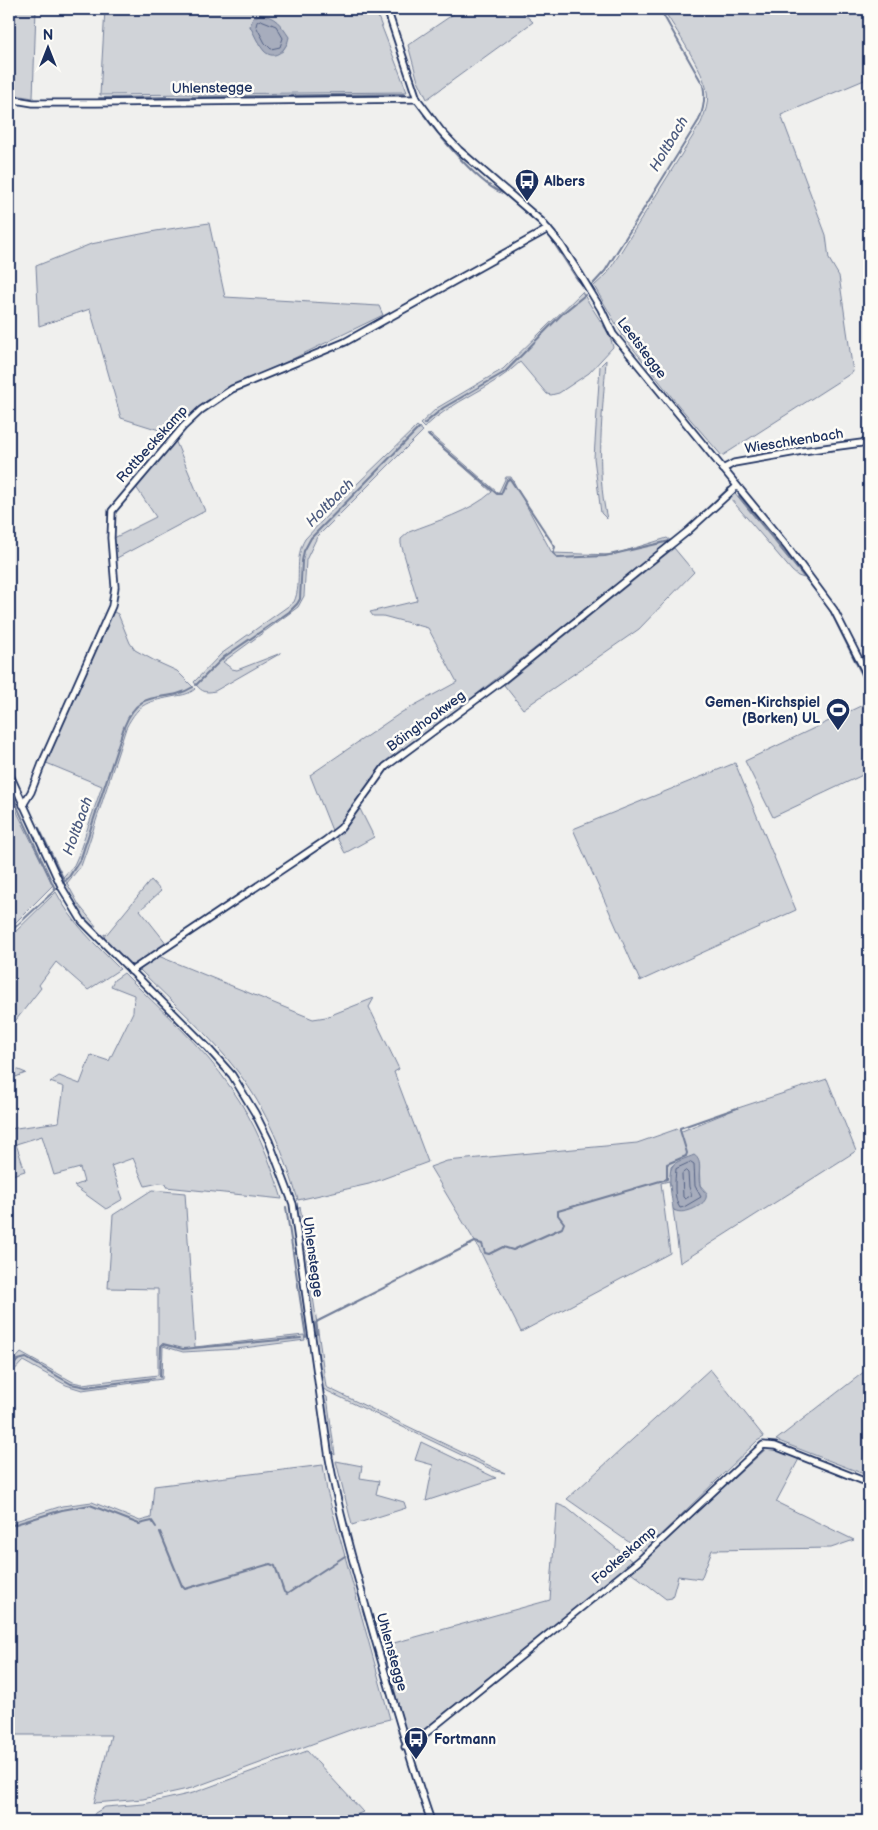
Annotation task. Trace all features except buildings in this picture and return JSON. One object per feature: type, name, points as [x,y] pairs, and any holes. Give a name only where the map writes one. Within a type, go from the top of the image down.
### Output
[{"type":"street","name":"Leetstegge","points":[[387,9],[417,99],[441,131],[459,150],[536,215],[548,229],[581,276],[601,309],[613,334],[736,487],[788,548],[834,610],[869,679]]},
{"type":"street","name":"Uhlenstegge","points":[[9,99],[32,103],[96,103],[417,99]]},
{"type":"street","name":"Rottbeckskamp","points":[[22,805],[31,792],[112,606],[115,587],[111,538],[112,511],[183,427],[201,410],[232,389],[345,342],[548,229]]},
{"type":"street","name":"Wieschkenbach","points":[[723,469],[730,464],[832,446],[869,442]]},
{"type":"street","name":"Böinghookweg","points":[[131,971],[326,840],[341,828],[385,767],[511,674],[688,531],[736,487]]},
{"type":"street","name":"Uhlenstegge","points":[[9,774],[58,880],[82,921],[193,1033],[232,1076],[255,1113],[269,1141],[293,1204],[329,1458],[336,1494],[359,1585],[405,1747],[431,1821]]},
{"type":"street","name":"Fookeskamp","points":[[405,1747],[640,1560],[763,1445],[775,1446],[869,1483]]},
{"type":"shaded area","points":[[9,9],[36,9],[33,98],[9,94]]},
{"type":"shaded area","points":[[105,9],[375,9],[407,92],[100,95]],"holes":[[[250,26],[288,42],[282,52],[261,46]]]},
{"type":"shaded area","points":[[461,9],[519,9],[533,22],[427,99],[417,78],[408,45]]},
{"type":"shaded area","points":[[663,9],[730,9],[738,13],[764,9],[868,9],[869,78],[781,115],[826,235],[829,259],[839,276],[853,372],[722,456],[623,336],[594,286],[607,274],[701,123],[706,108],[707,92],[701,74]]},
{"type":"shaded area","points":[[209,223],[225,297],[379,306],[383,315],[206,401],[172,434],[121,418],[90,309],[39,326],[36,266],[91,244]]},
{"type":"shaded area","points":[[582,292],[610,336],[613,347],[589,373],[559,393],[551,395],[547,394],[520,362],[497,380],[435,418],[424,428],[420,424],[437,408],[503,369]]},
{"type":"shaded area","points":[[606,360],[602,419],[601,480],[607,519],[601,513],[594,458],[600,366]]},
{"type":"shaded area","points":[[417,426],[423,431],[317,537],[306,560],[304,596],[298,607],[223,662],[232,669],[237,670],[281,653],[215,691],[205,692],[200,689],[194,682],[221,654],[294,602],[298,587],[299,554],[305,539],[356,485]]},
{"type":"shaded area","points":[[430,434],[497,492],[499,492],[506,477],[511,477],[552,553],[612,555],[667,538],[671,541],[468,701],[383,763],[340,827],[333,833],[310,775],[402,712],[457,682],[428,628],[383,616],[373,616],[370,612],[416,601],[417,599],[401,539],[409,532],[463,511],[492,492],[428,436]]},
{"type":"shaded area","points":[[175,440],[205,511],[115,559],[114,538],[156,517],[136,487]]},
{"type":"shaded area","points":[[735,493],[804,578],[792,571],[730,498]]},
{"type":"shaded area","points":[[674,548],[694,572],[639,629],[523,709],[504,685]]},
{"type":"shaded area","points":[[112,611],[118,614],[130,643],[135,650],[177,671],[195,689],[186,694],[146,704],[131,719],[126,728],[81,866],[67,883],[63,877],[74,865],[78,856],[102,786],[44,762]]},
{"type":"shaded area","name":"Gemen-Kirchspiel (Borken) UL","points":[[869,702],[869,772],[773,817],[745,761]]},
{"type":"shaded area","points":[[735,763],[796,910],[640,981],[573,829]]},
{"type":"shaded area","points":[[9,785],[18,814],[53,885],[9,929]]},
{"type":"shaded area","points":[[359,807],[374,837],[345,853],[336,836]]},
{"type":"shaded area","points":[[151,880],[161,891],[140,910],[167,944],[135,965],[130,965],[105,941],[104,934],[106,935]]},
{"type":"shaded area","points":[[67,883],[79,905],[96,926],[88,923],[80,914],[64,886]]},
{"type":"shaded area","points":[[56,892],[77,924],[120,969],[88,990],[56,962],[39,985],[41,988],[9,1029],[9,938]]},
{"type":"shaded area","points":[[156,955],[313,1019],[326,1017],[374,998],[369,1007],[399,1069],[394,1072],[428,1162],[369,1184],[298,1200],[274,1134],[258,1102],[238,1072],[216,1045],[140,970]]},
{"type":"shaded area","points":[[124,973],[194,1042],[220,1072],[240,1101],[261,1142],[282,1199],[166,1187],[167,1184],[159,1183],[145,1186],[133,1158],[111,1166],[123,1199],[106,1209],[74,1186],[84,1182],[80,1168],[54,1175],[42,1136],[16,1144],[25,1171],[9,1176],[9,1129],[59,1122],[64,1087],[50,1082],[59,1076],[80,1084],[91,1055],[109,1061],[133,1012],[134,995],[111,986],[114,980]]},
{"type":"shaded area","points":[[9,1066],[26,1073],[13,1078],[9,1126]]},
{"type":"shaded area","points":[[827,1079],[856,1151],[680,1263],[673,1209],[675,1211],[707,1193],[700,1185],[699,1163],[674,1164],[671,1167],[671,1190],[669,1181],[661,1183],[670,1253],[521,1332],[477,1245],[430,1167],[447,1161],[637,1143],[677,1129],[682,1131],[738,1108]]},
{"type":"shaded area","points":[[152,1190],[185,1193],[195,1347],[304,1335],[305,1340],[236,1349],[183,1352],[163,1346],[162,1379],[82,1390],[66,1385],[23,1361],[9,1376],[9,1366],[21,1353],[73,1382],[82,1384],[158,1375],[158,1289],[108,1288],[113,1215]]},
{"type":"shaded area","points":[[300,1206],[326,1387],[505,1473],[495,1471],[321,1387],[296,1212]]},
{"type":"shaded area","points":[[869,1368],[869,1476],[776,1440]]},
{"type":"shaded area","points":[[710,1369],[764,1437],[757,1441],[643,1552],[567,1499]]},
{"type":"shaded area","points":[[322,1396],[327,1397],[335,1455],[330,1451]]},
{"type":"shaded area","points":[[421,1442],[496,1478],[426,1501],[433,1465],[415,1460]]},
{"type":"shaded area","points":[[768,1447],[800,1457],[776,1502],[854,1540],[831,1548],[712,1550],[701,1579],[678,1576],[672,1598],[666,1599],[631,1572]]},
{"type":"shaded area","points":[[336,1461],[362,1466],[360,1478],[379,1481],[376,1494],[404,1502],[406,1508],[352,1525]]},
{"type":"shaded area","points":[[323,1465],[327,1491],[390,1719],[361,1726],[192,1788],[143,1799],[94,1803],[111,1735],[9,1735],[9,1523],[62,1506],[92,1502],[140,1521],[151,1518],[154,1486]]},
{"type":"shaded area","points":[[557,1504],[567,1508],[633,1562],[408,1742],[383,1646],[550,1600]]},
{"type":"shaded area","points":[[307,1751],[363,1812],[341,1821],[90,1821],[95,1813],[105,1807],[144,1804],[193,1793]]},
{"type":"water","points":[[265,15],[273,19],[289,37],[286,46],[276,55],[268,54],[264,51],[250,26],[253,18]]},
{"type":"water","points":[[694,1155],[700,1164],[699,1181],[706,1194],[706,1198],[692,1210],[677,1211],[673,1209],[670,1181],[671,1171],[675,1163]]},
{"type":"waterway","name":"Holtbach","points":[[593,284],[605,271],[699,120],[703,107],[703,85],[660,9]]},
{"type":"waterway","points":[[732,9],[736,11],[754,9]]},
{"type":"waterway","points":[[99,98],[406,95]]},
{"type":"waterway","points":[[424,115],[461,160],[484,182],[505,194],[538,223]]},
{"type":"waterway","points":[[552,240],[583,288]]},
{"type":"waterway","name":"Holtbach","points":[[424,424],[443,408],[505,372],[563,313],[585,295]]},
{"type":"waterway","name":"Holtbach","points":[[196,685],[224,657],[289,612],[297,604],[300,599],[304,551],[311,538],[419,428]]},
{"type":"waterway","points":[[428,435],[497,494],[501,494],[507,480],[510,479],[555,547],[553,553],[558,558],[605,556],[674,540]]},
{"type":"waterway","points":[[683,531],[729,488]]},
{"type":"waterway","points":[[739,496],[828,606],[869,689]]},
{"type":"waterway","name":"Holtbach","points":[[9,933],[69,877],[81,858],[124,727],[131,714],[138,705],[146,700],[173,695],[193,687]]},
{"type":"waterway","points":[[12,793],[55,889]]},
{"type":"waterway","points":[[39,828],[64,880]]},
{"type":"waterway","points":[[317,1334],[316,1323],[318,1321],[475,1242],[482,1244],[485,1253],[489,1254],[503,1247],[513,1250],[562,1228],[564,1223],[558,1215],[558,1211],[667,1179],[667,1164],[686,1156],[687,1153],[680,1128],[737,1108]]},
{"type":"waterway","points":[[286,1207],[306,1337]]},
{"type":"waterway","points":[[160,1377],[161,1346],[163,1344],[183,1349],[301,1338]]},
{"type":"waterway","points":[[9,1370],[18,1360],[26,1358],[71,1384],[86,1387],[154,1378]]},
{"type":"waterway","points":[[9,1526],[62,1510],[90,1505],[139,1524],[152,1521],[156,1527]]},
{"type":"waterway","points":[[160,1532],[182,1586],[185,1589],[270,1564],[275,1566],[284,1592],[287,1594],[345,1556]]},
{"type":"place","name":"Albers","points":[[527,202]]},
{"type":"place","name":"Gemen-Kirchspiel (Borken) UL","points":[[838,731]]},
{"type":"place","name":"Fortmann","points":[[416,1760]]}]
